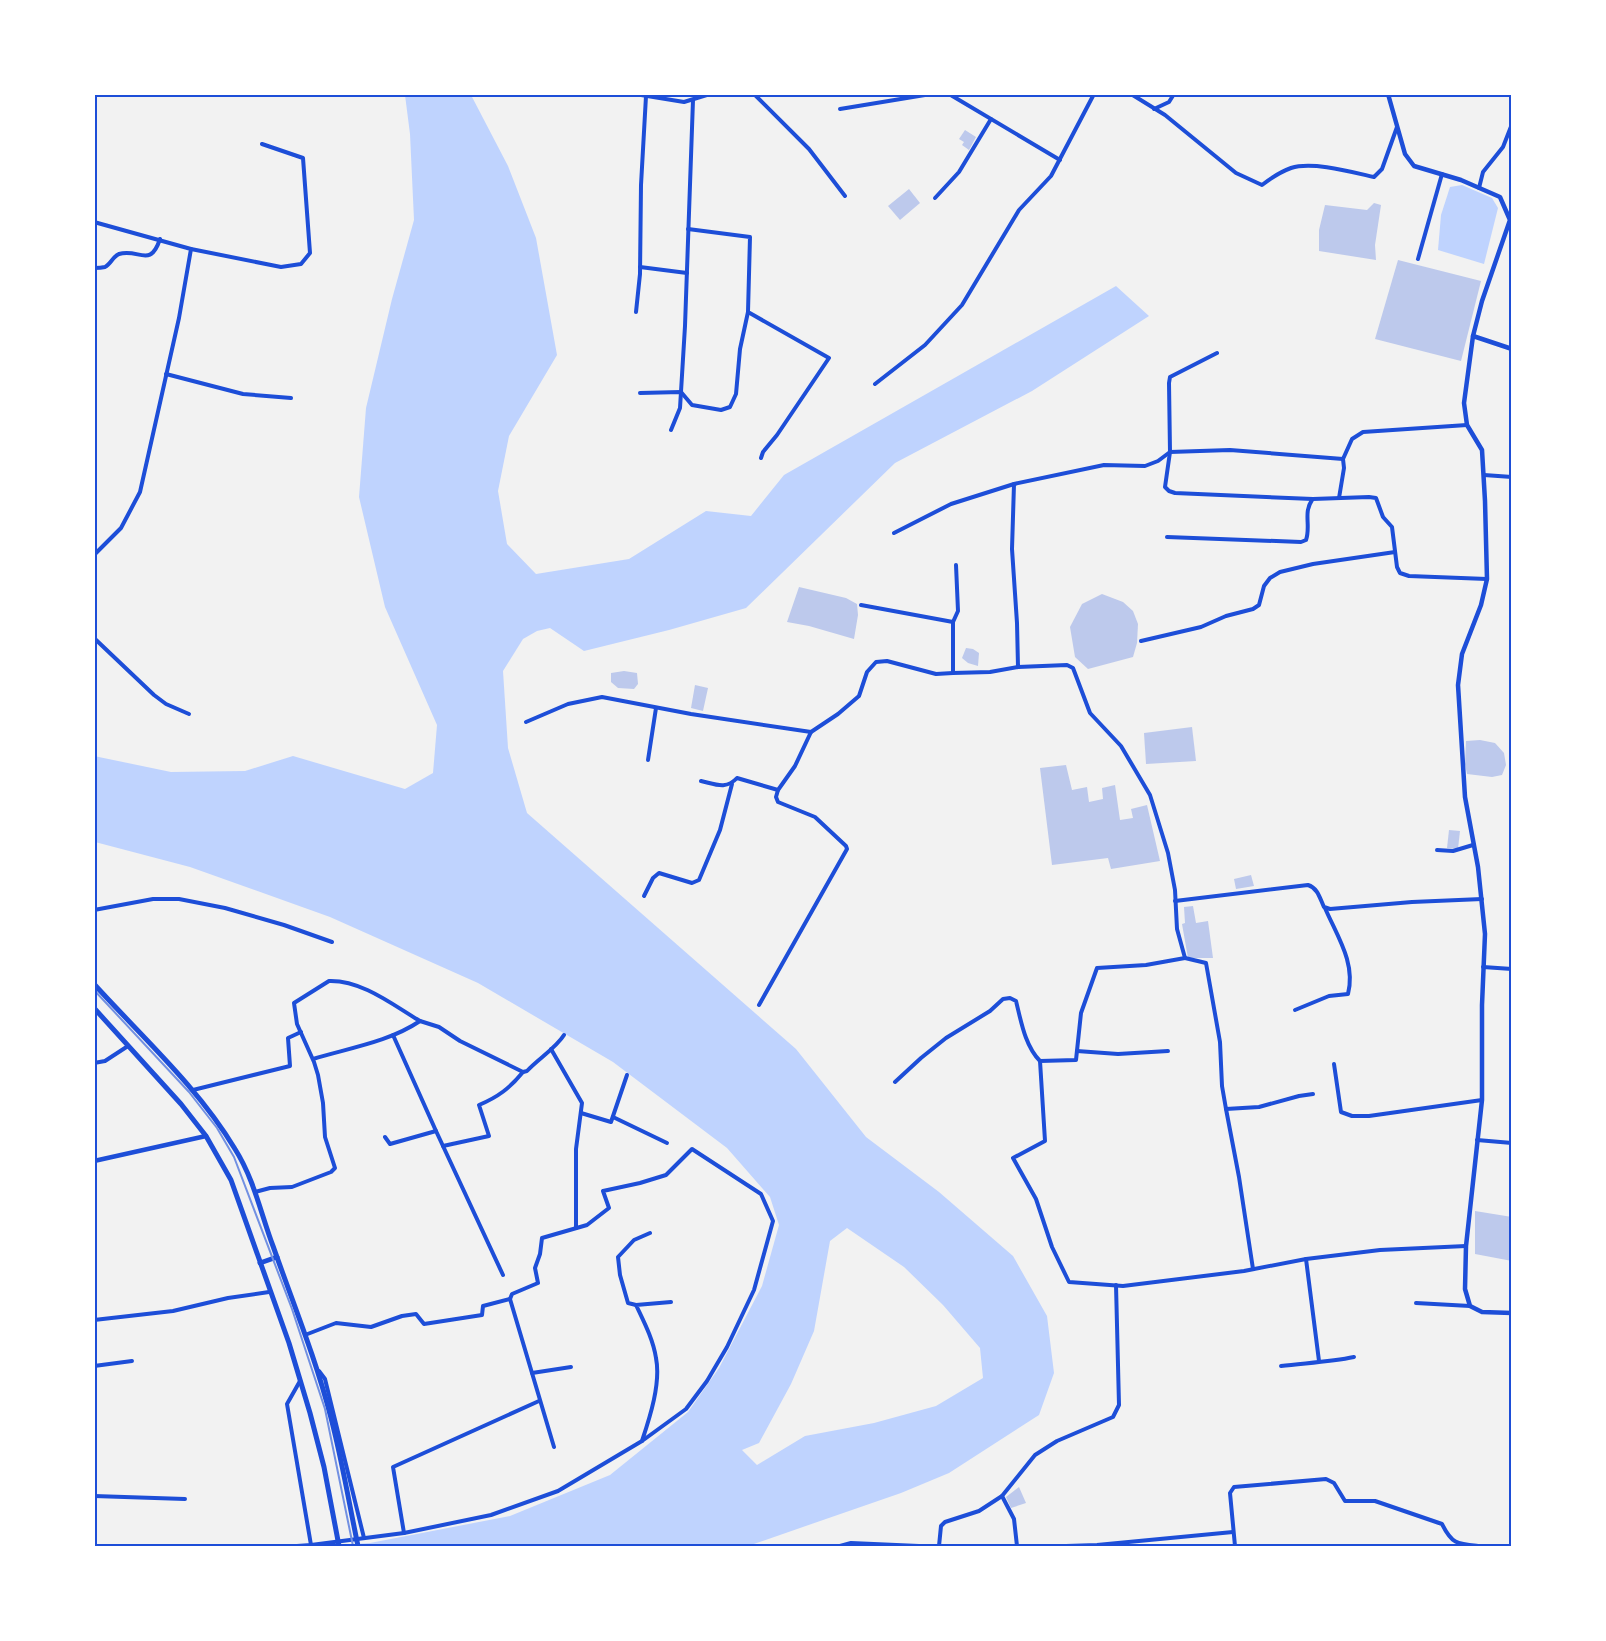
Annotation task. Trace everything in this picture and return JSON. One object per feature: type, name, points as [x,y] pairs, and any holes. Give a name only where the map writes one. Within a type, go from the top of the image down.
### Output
[{"type":"main road","points":[[94,984],[193,1090],[236,1150],[255,1192],[314,1363],[336,1437],[358,1546]]},
{"type":"main road","points":[[94,1008],[181,1104],[206,1136],[231,1180],[300,1380],[324,1467],[339,1546]]},
{"type":"main road","points":[[260,1263],[277,1257]]},
{"type":"street","points":[[635,94],[684,102],[710,94]]},
{"type":"street","points":[[754,94],[809,149],[845,196]]},
{"type":"street","points":[[840,109],[932,94]]},
{"type":"street","points":[[950,94],[1060,160]]},
{"type":"street","points":[[875,384],[925,345],[962,305],[1019,210],[1051,176],[1094,94]]},
{"type":"street","points":[[1131,94],[1207,148],[1236,173],[1262,185],[1279,173],[1293,167],[1325,167],[1374,177],[1382,169],[1397,127]]},
{"type":"street","points":[[1154,109],[1169,102],[1174,94]]},
{"type":"street","points":[[1388,94],[1405,154],[1414,166],[1461,180],[1500,197],[1510,220],[1482,301],[1473,336],[1464,403],[1467,425],[1482,450],[1487,579],[1481,605],[1462,654],[1458,685],[1465,797],[1482,899],[1485,934],[1482,1100],[1466,1246],[1466,1289],[1470,1306]]},
{"type":"street","points":[[636,312],[640,267],[641,185],[646,96]]},
{"type":"street","points":[[671,430],[680,408],[693,100]]},
{"type":"street","points":[[935,198],[959,172],[991,119]]},
{"type":"street","points":[[1479,188],[1483,172],[1503,147],[1512,124]]},
{"type":"street","points":[[94,222],[191,249],[281,267],[301,264],[310,253],[303,158],[262,144]]},
{"type":"street","points":[[1418,260],[1442,174]]},
{"type":"street","points":[[681,392],[692,405],[721,410],[730,407],[736,394],[740,348],[748,312],[750,237],[688,229]]},
{"type":"street","points":[[94,268],[105,267],[116,255],[122,253],[150,256],[160,239]]},
{"type":"street","points":[[94,555],[122,528],[140,492],[180,318],[191,249]]},
{"type":"street","points":[[640,267],[687,273]]},
{"type":"street","points":[[748,312],[829,358],[761,458]]},
{"type":"street","points":[[1473,336],[1512,350]]},
{"type":"street","points":[[1217,353],[1170,377],[1168,383],[1170,452],[1165,487],[1169,491],[1313,499],[1376,498],[1383,517],[1392,527],[1400,573],[1409,576],[1487,579]]},
{"type":"street","points":[[166,374],[243,394],[291,398]]},
{"type":"street","points":[[640,393],[681,392]]},
{"type":"street","points":[[1339,498],[1344,468],[1343,459],[1352,439],[1364,432],[1467,425]]},
{"type":"street","points":[[894,533],[951,504],[1014,484],[1104,465],[1144,466],[1158,461],[1170,452],[1230,450],[1343,459]]},
{"type":"street","points":[[1484,475],[1512,477]]},
{"type":"street","points":[[1014,484],[1012,549],[1018,667]]},
{"type":"street","points":[[1167,537],[1302,542],[1308,535],[1307,511],[1313,499]]},
{"type":"street","points":[[1141,641],[1201,627],[1226,616],[1253,609],[1259,605],[1264,586],[1270,578],[1280,572],[1313,564],[1395,552]]},
{"type":"street","points":[[954,673],[953,622],[958,611],[956,565]]},
{"type":"street","points":[[861,605],[953,622]]},
{"type":"street","points":[[94,638],[154,695],[166,704],[189,714]]},
{"type":"street","points":[[759,1005],[847,849],[814,817],[778,802],[776,797],[778,790],[799,759],[811,732],[859,696],[867,672],[876,662],[886,661],[936,674],[990,672],[1018,667],[1067,665],[1073,668],[1090,713],[1121,747],[1150,795],[1168,853],[1177,929],[1185,958]]},
{"type":"street","points":[[526,722],[568,704],[602,697],[656,708],[811,732]]},
{"type":"street","points":[[648,760],[656,708]]},
{"type":"street","points":[[644,896],[653,878],[659,873],[692,883],[699,880],[720,830],[732,784],[737,778],[778,790]]},
{"type":"street","points":[[700,781],[724,787],[732,784]]},
{"type":"street","points":[[1437,850],[1453,851],[1473,845]]},
{"type":"street","points":[[1175,901],[1308,885],[1314,887],[1346,952],[1352,982],[1348,994],[1329,996],[1295,1010]]},
{"type":"street","points":[[94,910],[153,899],[179,899],[225,908],[332,942]]},
{"type":"street","points":[[1324,908],[1482,899]]},
{"type":"street","points":[[895,1082],[940,1043],[990,1011],[1003,999],[1010,998],[1016,1001],[1032,1054],[1040,1061],[1076,1060],[1081,1013],[1097,968],[1146,965],[1185,958],[1206,963],[1220,1042],[1222,1086],[1253,1269]]},
{"type":"street","points":[[1483,967],[1512,969]]},
{"type":"street","points":[[255,1192],[270,1188],[292,1187],[334,1170],[325,1137],[322,1091],[313,1059],[294,1009],[294,1003],[329,981],[374,994],[420,1021],[439,1027],[460,1041],[523,1072]]},
{"type":"street","points":[[313,1059],[393,1035],[420,1021]]},
{"type":"street","points":[[193,1090],[290,1066],[288,1038],[301,1032]]},
{"type":"street","points":[[393,1035],[503,1275]]},
{"type":"street","points":[[443,1146],[489,1136],[480,1105],[510,1088],[523,1072],[527,1071],[564,1035]]},
{"type":"street","points":[[94,1063],[105,1061],[129,1045]]},
{"type":"street","points":[[551,1049],[582,1103],[576,1149],[576,1228]]},
{"type":"street","points":[[1077,1051],[1118,1054],[1168,1051]]},
{"type":"street","points":[[1040,1061],[1045,1141],[1013,1158],[1036,1199],[1052,1247],[1069,1282],[1116,1285],[1253,1269],[1306,1259],[1380,1250],[1466,1246]]},
{"type":"street","points":[[1334,1064],[1341,1112],[1352,1116],[1482,1100]]},
{"type":"street","points":[[581,1113],[611,1122],[627,1075]]},
{"type":"street","points":[[1226,1109],[1259,1107],[1299,1095],[1313,1094]]},
{"type":"street","points":[[613,1117],[667,1143]]},
{"type":"street","points":[[385,1137],[390,1144],[436,1131]]},
{"type":"street","points":[[94,1161],[206,1136]]},
{"type":"street","points":[[1476,1140],[1512,1143]]},
{"type":"street","points":[[297,1546],[404,1533],[491,1515],[558,1491],[642,1441],[686,1409],[727,1347],[754,1290],[773,1221],[761,1194],[692,1149],[666,1175],[603,1191],[609,1208],[587,1225],[542,1238],[535,1268],[538,1283],[512,1294],[510,1299],[554,1447]]},
{"type":"street","points":[[650,1233],[634,1240],[618,1257],[620,1275],[628,1303],[636,1305],[671,1302]]},
{"type":"street","points":[[1306,1259],[1319,1361]]},
{"type":"street","points":[[939,1546],[941,1526],[945,1522],[980,1510],[1002,1496],[1035,1455],[1057,1442],[1113,1417],[1119,1405],[1116,1285]]},
{"type":"street","points":[[94,1320],[172,1311],[237,1296],[269,1292]]},
{"type":"street","points":[[305,1335],[336,1323],[371,1327],[402,1316],[416,1314],[424,1324],[482,1315],[483,1306],[510,1299]]},
{"type":"street","points":[[1416,1303],[1470,1306],[1482,1312],[1512,1313]]},
{"type":"street","points":[[636,1305],[649,1333],[657,1359],[654,1405],[642,1441]]},
{"type":"street","points":[[1281,1366],[1354,1357]]},
{"type":"street","points":[[94,1366],[132,1361]]},
{"type":"street","points":[[314,1363],[325,1379],[364,1538]]},
{"type":"street","points":[[532,1373],[572,1367]]},
{"type":"street","points":[[300,1380],[287,1404],[311,1545]]},
{"type":"street","points":[[404,1533],[393,1467],[539,1401]]},
{"type":"street","points":[[1235,1546],[1230,1493],[1234,1487],[1326,1479],[1334,1483],[1345,1501],[1375,1501],[1414,1513],[1442,1524],[1449,1538],[1459,1544],[1478,1546]]},
{"type":"street","points":[[94,1496],[185,1499]]},
{"type":"street","points":[[1002,1496],[1014,1519],[1017,1546]]},
{"type":"street","points":[[1066,1546],[1233,1532]]},
{"type":"street","points":[[840,1546],[851,1543],[919,1546]]},
{"type":"water","points":[[405,95],[471,95],[508,166],[536,238],[557,355],[509,436],[498,491],[507,544],[536,574],[629,559],[706,511],[751,516],[784,475],[1116,286],[1149,316],[1032,391],[895,463],[746,608],[584,651],[550,628],[537,631],[523,639],[503,671],[508,748],[527,813],[796,1049],[866,1137],[939,1192],[1013,1256],[1047,1316],[1054,1373],[1039,1415],[949,1473],[901,1493],[748,1546],[321,1546],[370,1543],[510,1516],[610,1475],[688,1412],[719,1368],[762,1286],[779,1225],[770,1197],[727,1148],[613,1062],[478,983],[330,917],[190,867],[95,842],[94,756],[171,772],[245,771],[293,756],[405,789],[433,773],[437,725],[385,607],[359,497],[366,408],[414,220],[410,134]],"holes":[[[847,1228],[904,1267],[943,1305],[980,1348],[983,1378],[936,1406],[874,1423],[805,1436],[757,1465],[742,1450],[759,1443],[791,1384],[814,1331],[830,1241]]]},
{"type":"water","points":[[1462,185],[1492,198],[1498,208],[1484,264],[1438,250],[1441,215],[1450,187]]},
{"type":"building","points":[[965,130],[976,137],[969,150],[962,145],[964,142],[959,139]]},
{"type":"building","points":[[909,189],[920,203],[900,220],[888,206]]},
{"type":"building","points":[[1374,203],[1381,205],[1375,245],[1376,260],[1319,251],[1319,230],[1325,205],[1367,210]]},
{"type":"building","points":[[1398,260],[1481,281],[1461,361],[1375,339]]},
{"type":"building","points":[[799,587],[846,598],[857,604],[858,615],[854,639],[787,622]]},
{"type":"building","points":[[1102,594],[1123,602],[1133,611],[1138,624],[1137,643],[1133,657],[1088,669],[1075,657],[1070,627],[1082,604]]},
{"type":"building","points":[[966,648],[979,653],[978,666],[962,658]]},
{"type":"building","points":[[624,671],[637,673],[638,684],[634,689],[618,688],[611,682],[611,673]]},
{"type":"building","points":[[695,685],[708,688],[703,711],[691,708]]},
{"type":"building","points":[[1192,727],[1196,761],[1146,764],[1144,733]]},
{"type":"building","points":[[1480,740],[1495,743],[1504,753],[1506,765],[1502,775],[1492,777],[1467,774],[1466,741]]},
{"type":"building","points":[[1066,765],[1072,790],[1087,787],[1089,802],[1103,799],[1102,788],[1115,785],[1120,820],[1133,818],[1131,809],[1147,805],[1160,861],[1111,869],[1108,858],[1052,865],[1040,768]]},
{"type":"building","points":[[1449,830],[1460,831],[1458,849],[1447,848]]},
{"type":"building","points":[[1251,875],[1254,886],[1236,889],[1234,879]]},
{"type":"building","points":[[1193,906],[1196,923],[1208,921],[1213,958],[1188,958],[1182,924],[1185,923],[1184,907]]},
{"type":"building","points":[[1475,1211],[1512,1217],[1512,1261],[1475,1254]]},
{"type":"building","points":[[1019,1487],[1026,1503],[1011,1508],[1006,1497]]},
{"type":"railway","points":[[94,990],[189,1092],[217,1128],[234,1157],[292,1309],[325,1409],[353,1546]]}]
